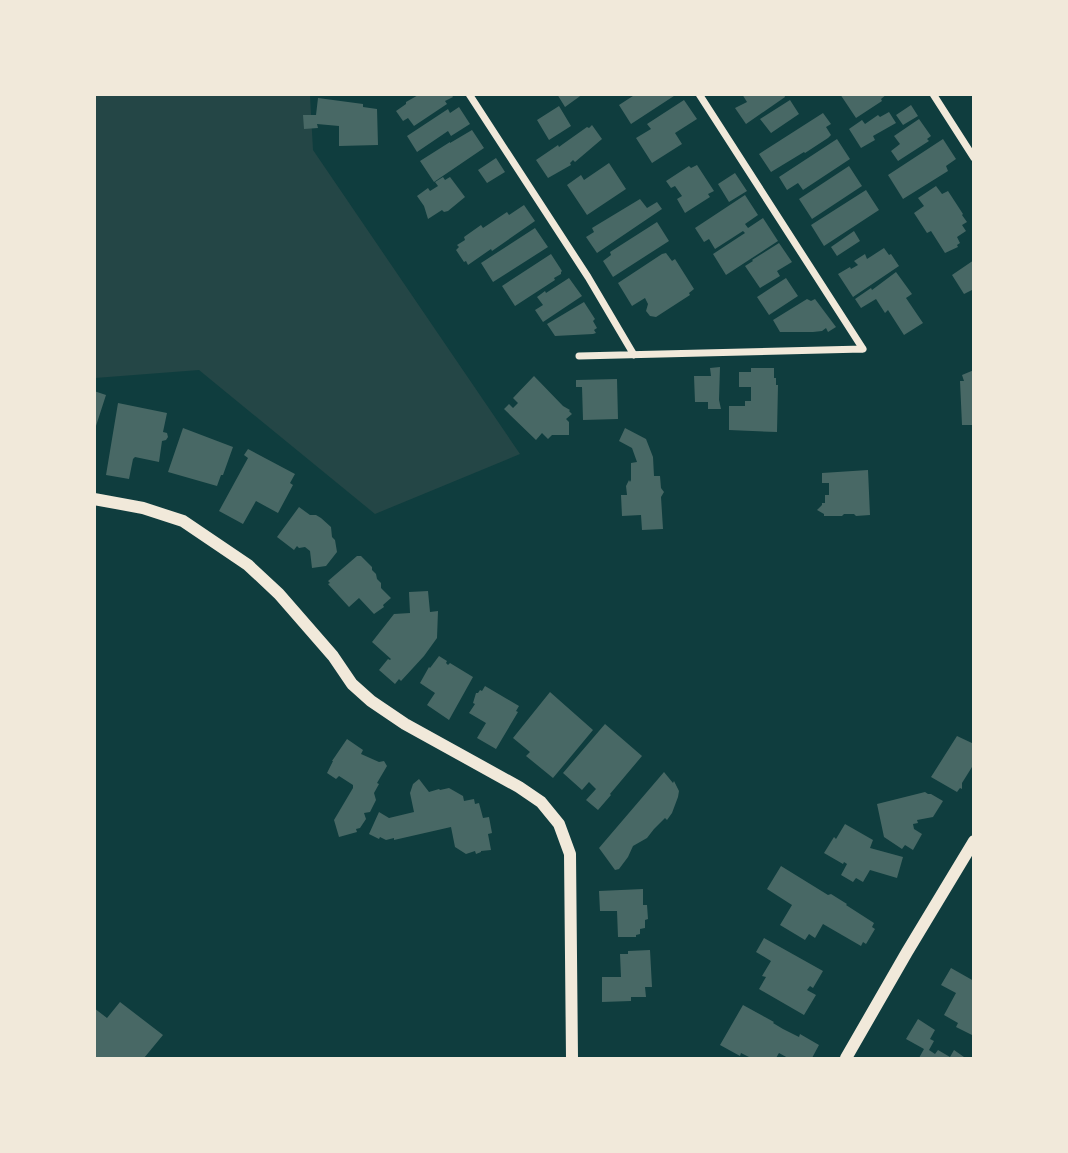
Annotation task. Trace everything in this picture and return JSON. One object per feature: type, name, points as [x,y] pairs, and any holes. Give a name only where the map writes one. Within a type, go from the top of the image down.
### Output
[{"type":"street","points":[[469,94],[588,276],[634,355]]},
{"type":"street","points":[[579,356],[863,349],[699,94]]},
{"type":"street","points":[[933,94],[974,159]]},
{"type":"street","points":[[94,499],[143,508],[183,521],[248,565],[279,594],[333,656],[352,684],[371,701],[405,724],[541,802],[559,824],[570,854],[572,1059]]},
{"type":"street","points":[[846,1059],[906,952],[974,841]]},
{"type":"shaded area","points":[[95,95],[310,95],[313,150],[520,454],[375,514],[199,370],[95,378]]},
{"type":"building","points":[[420,94],[451,94],[453,97],[414,126],[408,118],[403,121],[396,111]]},
{"type":"building","points":[[557,94],[583,94],[565,107]]},
{"type":"building","points":[[636,94],[677,94],[631,124],[619,105]]},
{"type":"building","points":[[742,94],[784,94],[785,97],[746,124],[735,108],[747,102]]},
{"type":"building","points":[[840,94],[887,94],[882,101],[856,118]]},
{"type":"building","points":[[318,98],[363,104],[363,107],[377,109],[378,145],[339,146],[339,126],[317,124],[318,128],[304,129],[303,115],[316,115]]},
{"type":"building","points":[[684,100],[697,119],[675,133],[682,144],[652,163],[636,138],[651,129],[647,124]]},
{"type":"building","points":[[790,100],[799,114],[771,133],[760,119]]},
{"type":"building","points":[[911,105],[918,116],[903,125],[896,115]]},
{"type":"building","points":[[559,106],[571,126],[549,140],[537,120]]},
{"type":"building","points":[[459,107],[470,124],[451,136],[448,131],[417,152],[407,136],[448,109],[450,113]]},
{"type":"building","points":[[889,112],[896,123],[873,136],[875,140],[861,148],[849,129],[862,120],[865,124],[878,115],[880,117]]},
{"type":"building","points":[[823,113],[831,124],[826,127],[831,135],[771,172],[759,154]]},
{"type":"building","points":[[919,119],[931,136],[927,139],[929,141],[898,161],[891,151],[900,144],[894,136]]},
{"type":"building","points":[[592,125],[602,139],[575,162],[573,160],[571,165],[548,178],[536,160]]},
{"type":"building","points":[[472,130],[484,148],[434,182],[420,161]]},
{"type":"building","points":[[837,139],[850,159],[803,190],[798,183],[787,190],[779,177]]},
{"type":"building","points":[[943,139],[956,159],[946,166],[948,171],[903,199],[888,175]]},
{"type":"building","points":[[496,158],[505,172],[487,183],[478,170]]},
{"type":"building","points":[[609,163],[626,189],[587,215],[567,185],[581,175],[584,180]]},
{"type":"building","points":[[697,165],[714,191],[708,194],[710,197],[685,213],[677,199],[682,196],[675,186],[671,188],[666,181],[689,166],[691,168]]},
{"type":"building","points":[[849,166],[862,186],[812,219],[799,199]]},
{"type":"building","points":[[735,173],[747,191],[729,202],[718,184]]},
{"type":"building","points":[[443,177],[445,180],[450,177],[465,197],[448,211],[442,210],[428,219],[417,196],[428,188],[430,191],[438,186],[435,182]]},
{"type":"building","points":[[936,186],[942,194],[948,191],[967,222],[962,225],[966,231],[957,237],[960,243],[958,247],[945,253],[931,231],[927,233],[914,213],[924,206],[918,198]]},
{"type":"building","points":[[866,190],[879,210],[824,246],[811,225]]},
{"type":"building","points":[[745,195],[758,215],[745,224],[748,228],[763,218],[778,241],[726,275],[713,254],[745,233],[743,231],[715,249],[709,239],[704,242],[695,228]]},
{"type":"building","points":[[640,199],[647,208],[657,202],[662,209],[597,253],[586,237],[594,232],[592,228]]},
{"type":"building","points":[[524,205],[535,221],[468,265],[464,262],[456,250],[459,247],[457,245],[465,240],[464,237],[481,225],[483,228],[507,212],[509,215]]},
{"type":"building","points":[[657,222],[669,241],[613,277],[603,261],[611,255],[610,252]]},
{"type":"building","points":[[535,228],[548,247],[493,282],[481,263]]},
{"type":"building","points":[[854,231],[860,241],[837,256],[831,247]]},
{"type":"building","points":[[779,243],[792,262],[777,271],[780,276],[760,288],[745,266]]},
{"type":"building","points":[[884,248],[899,266],[853,297],[838,274],[858,265],[854,261],[865,254],[867,259]]},
{"type":"building","points":[[666,253],[672,261],[675,259],[694,289],[690,295],[656,317],[650,316],[646,311],[648,304],[645,298],[632,306],[618,283]]},
{"type":"building","points":[[551,254],[562,271],[561,274],[515,306],[502,286]]},
{"type":"building","points":[[974,260],[974,289],[964,294],[952,275]]},
{"type":"building","points":[[896,272],[912,294],[906,298],[923,323],[904,335],[888,310],[885,313],[876,299],[861,308],[855,299]]},
{"type":"building","points":[[569,278],[582,296],[543,322],[535,310],[543,305],[537,297]]},
{"type":"building","points":[[786,278],[798,296],[769,315],[757,297]]},
{"type":"building","points":[[807,299],[815,299],[836,327],[828,332],[826,328],[813,332],[780,332],[773,320]]},
{"type":"building","points":[[584,302],[595,319],[593,321],[597,328],[594,330],[596,333],[555,336],[547,324]]},
{"type":"building","points":[[720,367],[721,409],[708,409],[708,402],[695,402],[694,376],[711,376],[710,368]]},
{"type":"building","points":[[751,368],[774,368],[774,378],[778,385],[777,432],[729,430],[729,406],[745,406],[745,401],[751,401],[751,387],[739,387],[739,372],[751,372]]},
{"type":"building","points":[[974,370],[974,425],[962,425],[960,381],[964,381],[962,375]]},
{"type":"building","points":[[534,376],[570,410],[572,414],[566,419],[569,422],[569,435],[552,435],[548,439],[542,433],[536,440],[504,409],[509,404],[513,408],[518,403],[513,398]]},
{"type":"building","points":[[617,379],[618,419],[583,420],[582,387],[576,387],[576,380]]},
{"type":"building","points":[[94,391],[106,395],[95,429],[94,429]]},
{"type":"building","points":[[118,403],[167,413],[163,432],[167,433],[168,437],[162,441],[159,462],[135,457],[129,479],[106,475]]},
{"type":"building","points":[[183,428],[233,447],[217,486],[168,472]]},
{"type":"building","points":[[625,428],[646,439],[653,457],[654,476],[660,476],[664,492],[661,497],[663,529],[642,530],[641,515],[622,516],[621,495],[627,495],[626,486],[631,480],[631,463],[637,462],[632,448],[619,441]]},
{"type":"building","points":[[248,449],[295,474],[290,483],[293,485],[278,513],[256,501],[243,524],[219,511],[248,458],[244,455]]},
{"type":"building","points":[[868,470],[870,515],[824,516],[817,510],[825,503],[825,495],[829,495],[829,483],[822,483],[822,473]]},
{"type":"building","points":[[299,507],[310,515],[321,518],[331,527],[337,552],[326,566],[312,568],[310,551],[297,546],[294,550],[277,537]]},
{"type":"building","points":[[357,556],[361,556],[372,567],[381,588],[391,598],[374,614],[359,598],[349,607],[328,584],[328,581]]},
{"type":"building","points":[[428,591],[430,612],[438,611],[437,638],[424,656],[395,684],[379,670],[391,659],[372,642],[394,614],[410,613],[409,592]]},
{"type":"building","points":[[439,656],[447,661],[448,665],[450,663],[473,677],[449,720],[427,705],[435,693],[420,683]]},
{"type":"building","points":[[485,686],[519,706],[496,749],[477,738],[486,723],[469,713],[475,704],[476,693],[482,691]]},
{"type":"building","points":[[550,692],[593,730],[553,778],[526,756],[530,752],[513,738]]},
{"type":"building","points":[[605,724],[642,756],[598,810],[586,800],[596,789],[589,782],[582,790],[563,773]]},
{"type":"building","points":[[957,736],[974,744],[974,768],[972,767],[962,783],[962,789],[957,792],[931,777]]},
{"type":"building","points":[[347,739],[363,750],[361,754],[379,762],[384,761],[387,766],[377,783],[379,784],[374,793],[376,800],[370,812],[364,813],[366,819],[360,828],[356,829],[357,832],[339,837],[334,820],[353,785],[339,776],[336,779],[327,773]]},
{"type":"building","points":[[664,772],[673,783],[674,781],[679,791],[672,813],[647,838],[633,846],[619,869],[615,870],[599,848]]},
{"type":"building","points":[[419,779],[429,792],[449,788],[463,796],[464,801],[474,799],[475,804],[479,803],[483,818],[489,817],[491,850],[466,854],[455,847],[451,827],[394,840],[379,839],[369,834],[379,812],[389,818],[414,812],[410,793],[413,784]]},
{"type":"building","points":[[925,792],[943,801],[933,817],[917,820],[918,823],[913,824],[914,829],[922,834],[913,850],[905,845],[902,849],[884,837],[877,804]]},
{"type":"building","points":[[845,824],[873,840],[870,848],[903,857],[897,878],[870,870],[863,882],[856,878],[853,882],[841,875],[847,864],[824,853]]},
{"type":"building","points":[[781,866],[828,895],[831,894],[874,923],[872,927],[875,929],[866,944],[863,942],[861,946],[823,924],[815,938],[809,934],[805,940],[780,925],[792,905],[767,889]]},
{"type":"building","points":[[643,889],[643,905],[647,905],[648,919],[645,920],[645,928],[640,929],[640,934],[636,937],[618,937],[617,911],[600,911],[599,891]]},
{"type":"building","points":[[764,938],[823,971],[813,988],[810,986],[807,990],[816,995],[804,1015],[759,989],[766,977],[762,976],[771,961],[756,952]]},
{"type":"building","points":[[650,950],[652,987],[645,987],[646,997],[631,997],[631,1001],[602,1002],[602,977],[621,977],[620,954]]},
{"type":"building","points":[[951,968],[974,981],[974,1036],[956,1027],[958,1023],[944,1015],[956,993],[941,985]]},
{"type":"building","points":[[120,1002],[163,1035],[144,1058],[94,1058],[94,1008],[107,1018]]},
{"type":"building","points":[[743,1005],[783,1029],[799,1037],[800,1034],[819,1045],[812,1058],[788,1058],[779,1053],[776,1058],[751,1058],[741,1053],[740,1056],[720,1045]]},
{"type":"building","points":[[918,1019],[935,1030],[930,1039],[934,1041],[929,1050],[935,1054],[938,1050],[950,1057],[954,1050],[964,1057],[919,1058],[924,1049],[906,1039]]}]
